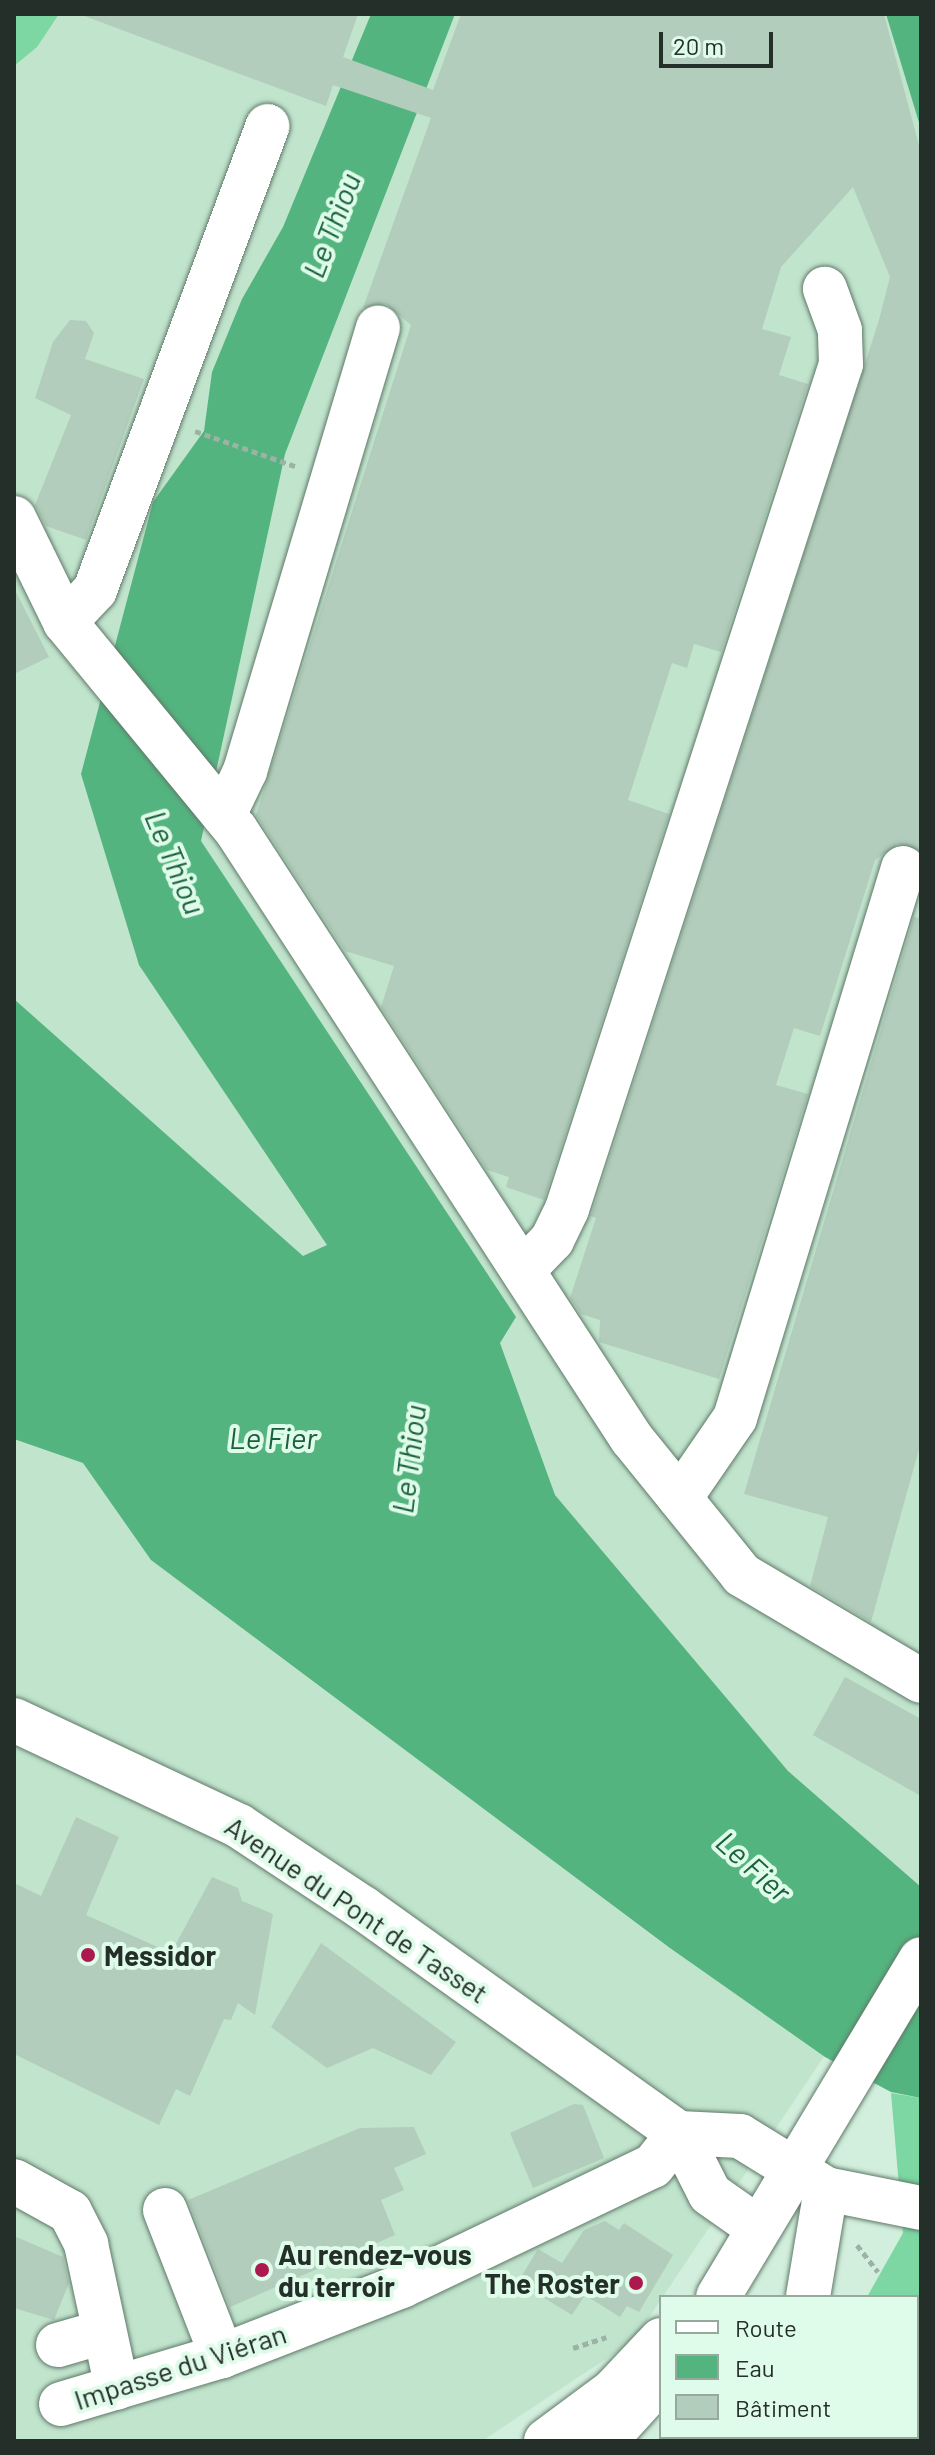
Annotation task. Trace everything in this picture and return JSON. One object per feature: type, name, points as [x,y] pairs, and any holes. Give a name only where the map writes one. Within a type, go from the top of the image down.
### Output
[{"type":"street","points":[[65,622],[95,590],[268,126]]},
{"type":"street","points":[[523,1270],[552,1240],[567,1209],[841,364],[840,330],[825,289]]},
{"type":"street","points":[[220,810],[245,771],[378,328]]},
{"type":"street","points":[[14,518],[65,622],[220,810],[632,1439],[742,1575],[921,1681]]},
{"type":"street","points":[[680,1498],[735,1418],[903,868]]},
{"type":"street","name":"Avenue du Pont de Tasset","points":[[14,1720],[239,1826],[679,2133],[710,2194],[737,2262]]},
{"type":"street","points":[[808,2295],[811,2178],[829,2113],[921,1959]]},
{"type":"street","points":[[679,2133],[740,2136],[811,2178],[921,2208]]},
{"type":"street","name":"Impasse du Viéran","points":[[61,2404],[222,2356],[513,2235],[653,2166],[679,2133]]},
{"type":"street","points":[[704,2295],[811,2178]]},
{"type":"street","points":[[14,2181],[70,2212],[86,2244],[117,2388]]},
{"type":"street","points":[[165,2210],[222,2356]]},
{"type":"street","points":[[58,2345],[103,2332]]},
{"type":"street","points":[[546,2441],[613,2391],[659,2342]]},
{"type":"street","points":[[605,2441],[659,2381]]},
{"type":"path","points":[[193,430],[306,469]]},
{"type":"shaded area","points":[[14,14],[921,14],[921,1912],[664,2295],[659,2295],[659,2302],[633,2341],[482,2441],[14,2441]]},
{"type":"shaded area","points":[[14,14],[59,14],[37,47],[14,66]]},
{"type":"shaded area","points":[[891,2093],[921,2098],[921,2441],[673,2441],[919,2439],[919,2295],[868,2295],[903,2233]]},
{"type":"water","name":"Le Fier","points":[[371,14],[455,14],[285,454],[201,841],[516,1317],[500,1343],[555,1495],[788,1771],[921,1887],[921,2098],[891,2092],[825,2057],[670,1948],[151,1560],[83,1463],[14,1439],[14,999],[303,1256],[327,1245],[139,965],[81,774],[153,502],[204,431],[212,372],[242,299],[283,227]]},
{"type":"water","points":[[886,14],[921,14],[921,129]]},
{"type":"building","points":[[79,14],[358,14],[343,57],[433,90],[461,14],[884,14],[921,153],[921,851],[898,844],[875,860],[820,1036],[794,1028],[776,1085],[808,1094],[719,1379],[599,1342],[600,1320],[581,1314],[570,1298],[596,1218],[591,1216],[879,320],[890,277],[853,187],[781,267],[762,329],[791,337],[779,375],[808,384],[721,652],[694,644],[687,668],[672,663],[628,800],[669,814],[544,1200],[506,1187],[509,1177],[487,1170],[381,1007],[394,966],[345,951],[256,815],[411,325],[386,304],[363,308],[431,118],[333,85],[326,106]]},
{"type":"building","points":[[70,320],[86,321],[94,333],[85,359],[144,379],[86,540],[46,526],[35,505],[71,415],[35,398],[53,342]]},
{"type":"building","points":[[14,588],[49,657],[14,674]]},
{"type":"building","points":[[914,917],[921,918],[921,1442],[871,1622],[810,1586],[828,1517],[744,1494]]},
{"type":"building","points":[[845,1677],[921,1719],[921,1796],[813,1735]]},
{"type":"building","points":[[76,1817],[119,1837],[86,1915],[171,1953],[212,1877],[238,1888],[242,1901],[273,1914],[255,2015],[238,2003],[231,2020],[224,2019],[190,2096],[176,2089],[159,2125],[14,2054],[14,1883],[41,1896]]},
{"type":"building","points":[[321,1943],[456,2042],[431,2075],[373,2048],[327,2068],[271,2027]]},
{"type":"building","points":[[574,2104],[583,2105],[604,2158],[533,2188],[510,2133]]},
{"type":"building","points":[[414,2127],[426,2154],[394,2168],[404,2190],[381,2200],[395,2235],[230,2307],[188,2200],[360,2128]]},
{"type":"building","points":[[605,2221],[619,2230],[624,2223],[673,2255],[639,2312],[627,2306],[620,2317],[585,2295],[572,2315],[518,2282],[538,2249],[562,2263],[584,2230]]},
{"type":"building","points":[[14,2236],[63,2257],[69,2283],[54,2320],[14,2308]]},
{"type":"place","name":"Messidor","points":[[88,1955]]},
{"type":"place","name":"Au rendez-vous du terroir","points":[[262,2270]]},
{"type":"place","name":"The Roster","points":[[636,2283]]},
{"type":"water label","name":"Le Thiou","points":[[331,225]]},
{"type":"water label","name":"Le Thiou","points":[[176,862]]},
{"type":"water label","name":"Le Thiou","points":[[408,1459]]}]
